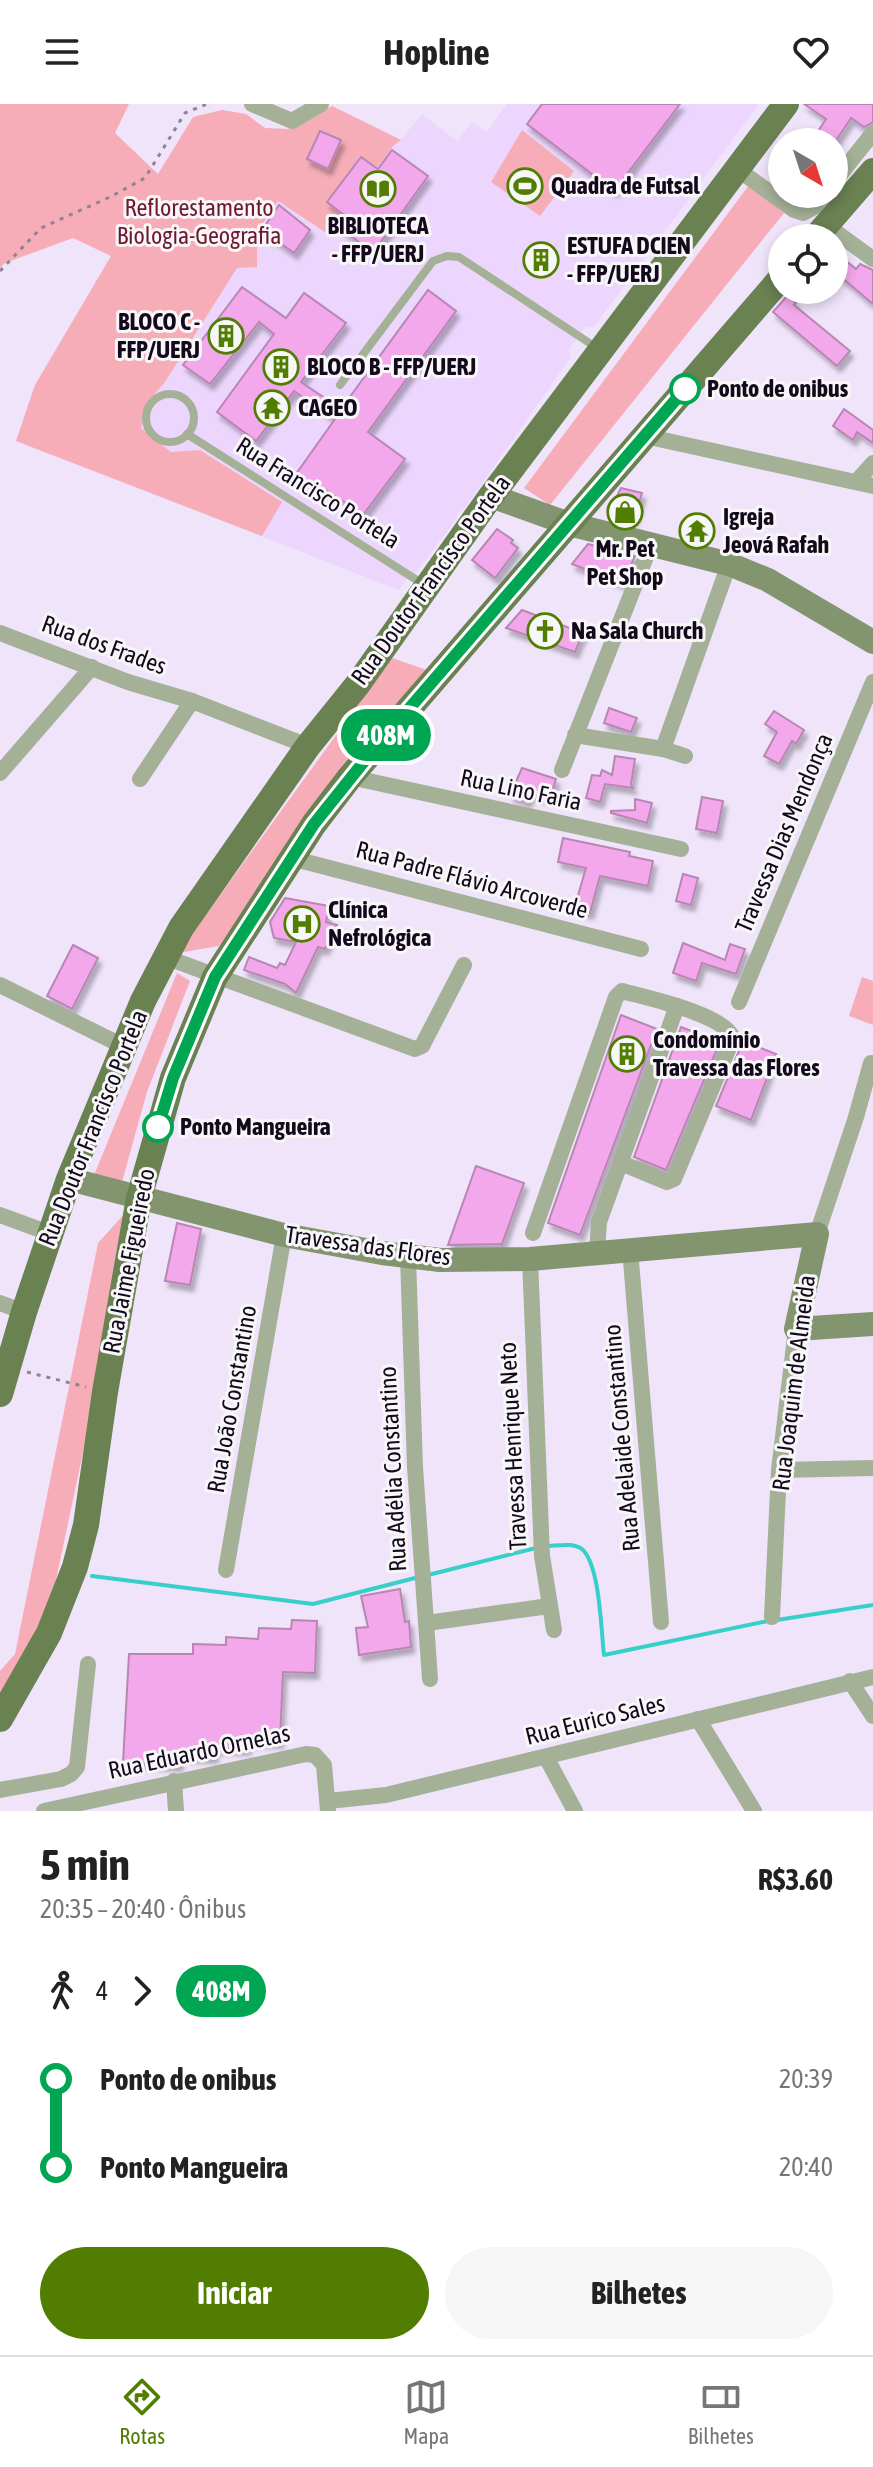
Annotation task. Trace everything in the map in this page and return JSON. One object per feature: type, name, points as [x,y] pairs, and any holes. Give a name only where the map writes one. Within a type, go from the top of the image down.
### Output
[{"type":"main road","name":"Rua Doutor Francisco Portela","points":[[0,1394],[8,1367],[12,1308],[49,1233],[123,1046],[181,928],[308,746],[358,684],[491,496],[786,104]]},
{"type":"main road","points":[[828,224],[873,171]]},
{"type":"main road","name":"Rua Jaime Figueiredo","points":[[0,1719],[49,1633],[75,1567],[86,1525],[105,1392],[139,1198],[173,1078],[215,977],[291,858],[350,777],[768,293]]},
{"type":"street","points":[[252,105],[292,121],[321,104]]},
{"type":"street","points":[[848,164],[873,133]]},
{"type":"street","points":[[736,168],[768,191]]},
{"type":"street","points":[[791,208],[803,213],[812,208]]},
{"type":"street","points":[[848,246],[873,259]]},
{"type":"street","points":[[645,436],[873,486]]},
{"type":"street","points":[[856,482],[873,463]]},
{"type":"street","points":[[491,496],[569,524],[729,564],[768,580],[873,642]]},
{"type":"street","points":[[562,770],[651,544]]},
{"type":"street","points":[[663,749],[729,564]]},
{"type":"street","name":"Rua dos Frades","points":[[0,633],[308,746]]},
{"type":"street","points":[[0,773],[92,667]]},
{"type":"street","name":"Travessa Dias Mendonça","points":[[739,1002],[873,682]]},
{"type":"street","points":[[140,779],[192,701]]},
{"type":"street","points":[[575,735],[663,749],[685,756]]},
{"type":"street","name":"Rua Lino Faria","points":[[350,777],[681,849]]},
{"type":"street","name":"Rua Padre Flávio Arcoverde","points":[[291,858],[641,949]]},
{"type":"street","points":[[165,957],[415,1049],[422,1046],[464,965]]},
{"type":"street","points":[[0,985],[123,1046]]},
{"type":"street","points":[[533,1233],[616,997],[622,991],[677,1006],[723,1025],[733,1038],[674,1179],[667,1182],[621,1163]]},
{"type":"street","points":[[597,1253],[599,1222],[677,1006]]},
{"type":"street","name":"Rua Joaquim de Almeida","points":[[772,1617],[779,1470],[796,1329],[817,1234],[865,1119],[871,1063]]},
{"type":"street","name":"Travessa das Flores","points":[[69,1179],[284,1235],[440,1260],[530,1259],[817,1234]]},
{"type":"street","points":[[0,1215],[49,1233]]},
{"type":"street","name":"Rua João Constantino","points":[[226,1570],[284,1235]]},
{"type":"street","name":"Rua Adelaide Constantino","points":[[630,1249],[661,1622]]},
{"type":"street","name":"Rua Adélia Constantino","points":[[408,1257],[415,1467],[430,1679]]},
{"type":"street","name":"Travessa Henrique Neto","points":[[530,1259],[542,1556],[554,1630]]},
{"type":"street","points":[[796,1329],[873,1324]]},
{"type":"street","points":[[779,1470],[873,1468]]},
{"type":"street","points":[[427,1623],[549,1606]]},
{"type":"street","points":[[0,1790],[61,1779],[77,1767],[88,1664]]},
{"type":"street","name":"Rua Eurico Sales","points":[[328,1806],[386,1795],[873,1677]]},
{"type":"street","points":[[850,1681],[873,1716]]},
{"type":"street","points":[[698,1719],[754,1811]]},
{"type":"street","name":"Rua Eduardo Ornelas","points":[[44,1811],[306,1754],[315,1755],[324,1765],[328,1806]]},
{"type":"street","points":[[546,1757],[575,1811]]},
{"type":"street","points":[[174,1781],[176,1811]]},
{"type":"street","points":[[386,1795],[395,1811]]},
{"type":"lane","points":[[340,385],[433,261],[447,256],[459,257],[599,349]]},
{"type":"lane","points":[[166,394],[185,399],[193,413],[187,434],[173,441],[164,441],[151,432],[146,417],[152,402],[166,394]]},
{"type":"lane","name":"Rua Francisco Portela","points":[[187,434],[428,587]]},
{"type":"path","points":[[0,271],[41,228],[145,178],[185,113],[207,104]]},
{"type":"path","points":[[8,1367],[105,1392]]},
{"type":"shaded area","points":[[507,104],[759,104],[594,327],[586,327],[569,349],[571,357],[467,505],[457,514],[415,574],[410,574],[399,590],[16,441],[35,385],[193,117],[222,110],[246,114],[265,128],[288,129],[332,106],[401,139],[422,114],[457,141],[472,122],[487,132]]},
{"type":"green space","name":"Reflorestamento Biologia-Geografia","points":[[0,104],[129,104],[115,133],[158,174],[193,117],[222,110],[246,114],[265,128],[288,129],[332,106],[401,140],[378,167],[360,156],[328,202],[344,214],[328,234],[278,201],[257,232],[257,267],[237,268],[165,382],[146,404],[141,428],[171,452],[200,450],[282,502],[262,536],[16,441],[35,385],[111,256],[73,238],[5,263],[0,268]]},
{"type":"green space","points":[[522,130],[574,171],[540,216],[491,182]]},
{"type":"green space","points":[[749,185],[768,200],[768,208],[778,208],[784,213],[775,224],[768,224],[768,233],[550,505],[524,488]]},
{"type":"green space","points":[[392,658],[427,670],[219,946],[178,953]]},
{"type":"green space","points":[[177,973],[190,981],[147,1092],[120,1189],[92,1180]]},
{"type":"green space","points":[[862,977],[873,981],[873,1025],[849,1016]]},
{"type":"green space","points":[[127,1211],[93,1406],[51,1603],[0,1700],[0,1671],[15,1654],[98,1243]]},
{"type":"building","points":[[542,104],[680,104],[614,191],[527,124]]},
{"type":"building","points":[[804,104],[873,104],[873,122],[864,127],[851,118],[844,128],[820,128],[826,119]]},
{"type":"building","points":[[320,131],[341,140],[328,169],[307,159]]},
{"type":"building","name":"BIBLIOTECA - FFP/UERJ","points":[[392,150],[428,176],[373,253],[337,225],[344,215],[327,202],[361,157],[378,169]]},
{"type":"building","points":[[279,205],[310,230],[294,253],[262,230]]},
{"type":"building","points":[[848,262],[856,269],[860,264],[873,270],[873,304],[848,283]]},
{"type":"building","points":[[242,287],[286,318],[304,293],[346,323],[301,382],[341,409],[428,290],[456,311],[368,432],[405,459],[363,515],[296,474],[335,419],[294,391],[256,441],[217,412],[274,334],[259,322],[210,384],[183,365]]},
{"type":"building","points":[[780,304],[795,304],[850,351],[837,366],[773,312]]},
{"type":"building","points":[[844,409],[873,430],[873,443],[857,432],[853,440],[833,426]]},
{"type":"building","points":[[621,488],[642,493],[634,520],[616,516],[611,508]]},
{"type":"building","points":[[497,529],[513,540],[511,543],[518,548],[495,578],[472,560]]},
{"type":"building","points":[[588,544],[635,556],[623,584],[572,564]]},
{"type":"building","name":"Na Sala Church","points":[[522,610],[583,633],[575,652],[506,628]]},
{"type":"building","points":[[609,708],[637,718],[631,732],[604,723]]},
{"type":"building","points":[[774,711],[804,730],[796,744],[792,741],[779,764],[764,756],[777,732],[765,724]]},
{"type":"building","points":[[615,756],[635,759],[633,788],[605,784],[600,802],[586,798],[592,775],[600,776],[602,770],[612,775]]},
{"type":"building","points":[[522,768],[556,779],[552,792],[544,798],[531,793],[527,802],[510,795]]},
{"type":"building","points":[[702,797],[723,801],[717,833],[696,829]]},
{"type":"building","points":[[635,799],[652,803],[647,823],[611,813],[635,810]]},
{"type":"building","points":[[563,838],[630,852],[629,856],[653,861],[648,886],[600,876],[590,913],[574,909],[586,868],[558,862]]},
{"type":"building","points":[[683,874],[698,878],[691,905],[676,901]]},
{"type":"building","name":"Clínica Nefrológica","points":[[285,898],[329,906],[326,922],[337,925],[325,949],[318,947],[296,993],[285,984],[244,970],[249,957],[277,968],[280,963],[285,965],[296,942],[274,938],[270,922]]},
{"type":"building","points":[[683,943],[725,960],[730,944],[745,949],[736,974],[702,963],[696,981],[673,973]]},
{"type":"building","points":[[73,945],[98,958],[72,1009],[47,996]]},
{"type":"building","points":[[621,1015],[657,1029],[580,1235],[548,1223]]},
{"type":"building","points":[[681,1027],[720,1042],[666,1170],[634,1157]]},
{"type":"building","name":"Condomínio Travessa das Flores","points":[[743,1041],[776,1054],[751,1120],[716,1106]]},
{"type":"building","points":[[476,1166],[524,1183],[502,1244],[448,1245]]},
{"type":"building","points":[[177,1223],[201,1229],[190,1285],[165,1281]]},
{"type":"building","points":[[400,1589],[405,1622],[409,1621],[411,1647],[359,1655],[356,1628],[368,1627],[361,1596]]},
{"type":"building","points":[[292,1620],[317,1621],[315,1673],[283,1672],[280,1742],[248,1741],[247,1749],[215,1748],[214,1757],[180,1756],[179,1765],[123,1763],[129,1654],[193,1654],[193,1644],[226,1645],[226,1637],[258,1639],[259,1628],[291,1629]]},
{"type":"waterway","points":[[545,1546],[574,1546],[582,1549],[588,1557],[596,1583],[604,1655],[768,1621]]},
{"type":"waterway","points":[[428,1575],[536,1548]]},
{"type":"waterway","points":[[92,1576],[313,1604],[419,1577]]},
{"type":"waterway","points":[[777,1620],[873,1605]]},
{"type":"bus line","name":"408M","points":[[158,1127],[173,1078],[215,977],[314,824],[350,777],[685,389]]},
{"type":"place","name":"Quadra de Futsal","points":[[525,186]]},
{"type":"place","name":"BIBLIOTECA - FFP/UERJ","points":[[378,189]]},
{"type":"place","name":"ESTUFA DCIEN - FFP/UERJ","points":[[541,260]]},
{"type":"place","name":"BLOCO C - FFP/UERJ","points":[[226,336]]},
{"type":"place","name":"BLOCO B - FFP/UERJ","points":[[281,367]]},
{"type":"place","name":"Ponto de onibus","points":[[685,389]]},
{"type":"place","name":"CAGEO","points":[[272,408]]},
{"type":"place","name":"Mr. Pet Pet Shop","points":[[625,512]]},
{"type":"place","name":"Igreja Jeová Rafah","points":[[697,531]]},
{"type":"place","name":"Na Sala Church","points":[[545,631]]},
{"type":"place","name":"Clínica Nefrológica","points":[[302,924]]},
{"type":"place","name":"Condomínio Travessa das Flores","points":[[627,1054]]},
{"type":"place","name":"Ponto Mangueira","points":[[158,1127]]}]
